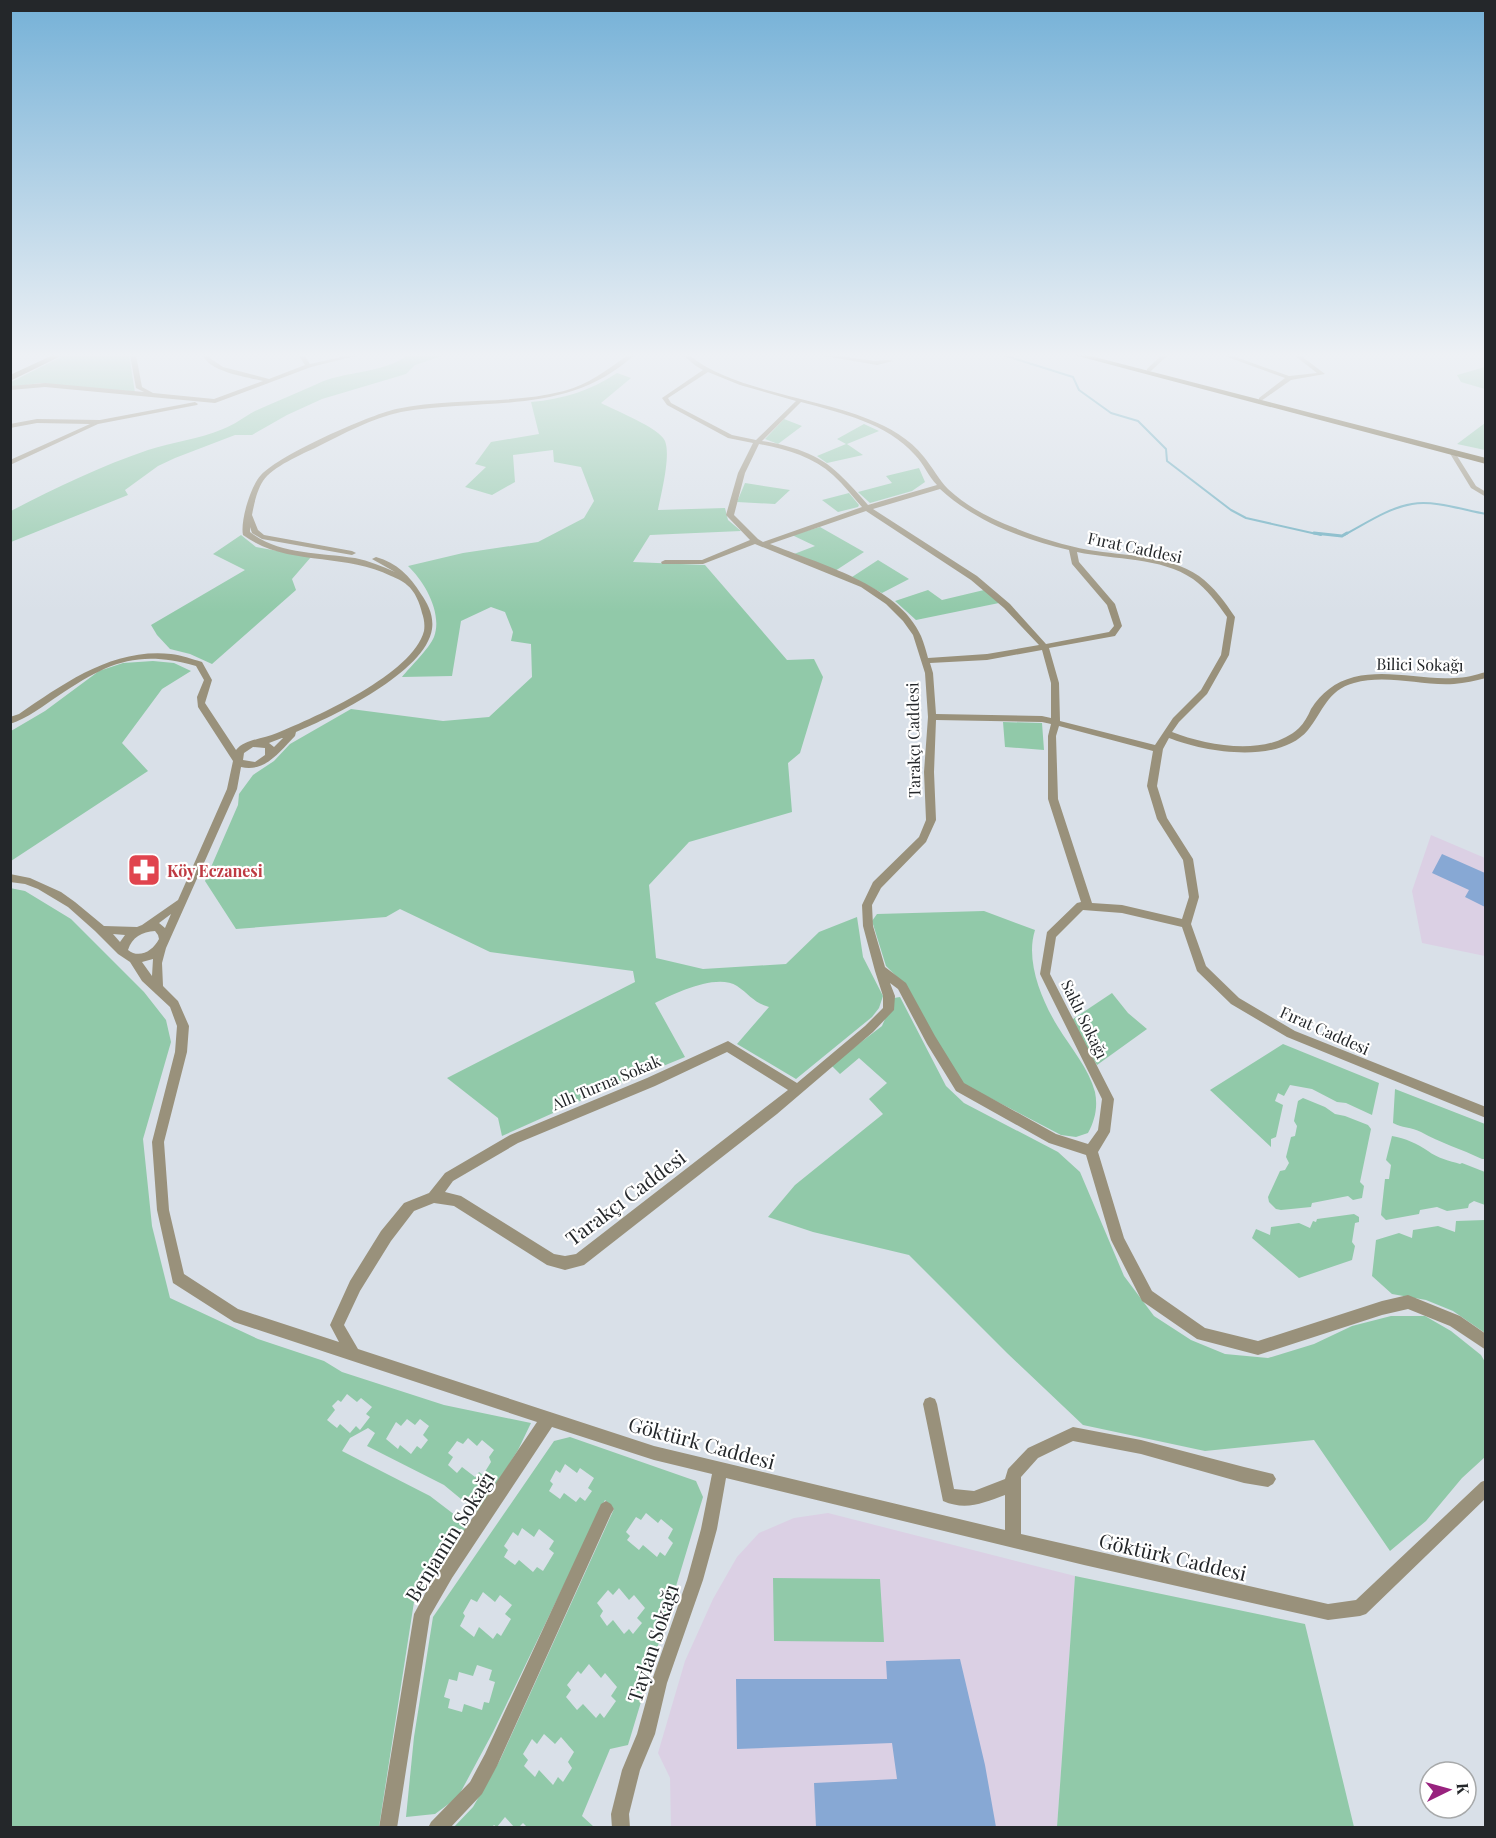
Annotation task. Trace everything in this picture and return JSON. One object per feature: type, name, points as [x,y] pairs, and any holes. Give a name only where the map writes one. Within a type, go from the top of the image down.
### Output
[{"type":"main road","points":[[1409,441],[1483,460]]},
{"type":"main road","points":[[1417,441],[1483,460]]},
{"type":"street","points":[[10,463],[59,441]]},
{"type":"street","points":[[157,988],[156,963],[231,789],[237,754],[243,748],[297,730],[386,681],[406,664],[421,646],[428,631],[427,612],[408,582],[384,569],[358,561],[266,546],[246,533],[245,524],[262,476],[327,441]]},
{"type":"street","points":[[751,441],[787,447],[820,462],[836,474],[867,508],[974,578],[1007,606],[1045,646],[1055,683],[1056,723],[1052,736],[1053,799],[1088,907],[1122,909],[1186,924]]},
{"type":"street","name":"Fırat Caddesi","points":[[903,441],[923,460],[942,486],[974,512],[1040,541],[1143,561],[1185,572],[1192,575],[1216,596],[1231,617],[1225,655],[1204,692],[1176,720],[1158,749],[1152,786],[1162,819],[1188,859],[1194,897],[1186,924],[1201,968],[1234,1001],[1291,1034],[1485,1113]]},
{"type":"street","name":"Tarakçı Caddesi","points":[[434,1197],[456,1200],[552,1260],[564,1263],[579,1260],[797,1089],[869,1029],[888,1010],[888,996],[868,926],[867,905],[877,885],[923,839],[931,820],[929,772],[932,717],[929,673],[917,635],[906,618],[889,602],[864,585],[759,543],[730,515],[740,480],[758,442]]},
{"type":"street","points":[[1452,452],[1473,487],[1485,495]]},
{"type":"street","points":[[665,562],[704,562],[867,508],[942,486]]},
{"type":"street","points":[[925,661],[987,657],[1113,634],[1118,626],[1111,604],[1075,562],[1073,549]]},
{"type":"street","points":[[10,721],[22,716],[94,669],[128,656],[157,653],[184,658],[199,664],[208,680],[201,702],[202,710],[224,735],[237,760],[246,766],[257,765]]},
{"type":"street","name":"Bilici Sokağı","points":[[1168,734],[1202,745],[1241,750],[1283,744],[1304,729],[1327,693],[1352,680],[1392,677],[1452,682],[1473,680],[1485,675]]},
{"type":"street","points":[[932,717],[1042,719],[1158,749]]},
{"type":"street","points":[[231,789],[242,775],[270,756],[297,730]]},
{"type":"street","points":[[224,735],[269,746],[270,756]]},
{"type":"street","points":[[10,878],[27,880],[45,887],[104,930],[129,957],[134,959],[149,957],[164,943],[165,933],[157,927],[104,930]]},
{"type":"street","points":[[122,951],[126,939],[181,902]]},
{"type":"street","name":"Saklı Sokağı","points":[[1088,907],[1081,906],[1051,935],[1045,974],[1108,1099],[1104,1132],[1090,1151]]},
{"type":"street","name":"Göktürk Caddesi","points":[[134,959],[146,978],[174,1004],[183,1026],[181,1052],[159,1142],[163,1210],[178,1278],[234,1315],[654,1454],[1328,1612],[1360,1608],[1485,1486]]},
{"type":"street","points":[[880,970],[902,986],[960,1087],[1053,1139],[1090,1151],[1118,1240],[1147,1296],[1202,1334],[1258,1348],[1382,1308],[1408,1302],[1455,1321],[1485,1343]]},
{"type":"street","name":"Allı Turna Sokak","points":[[434,1197],[449,1177],[514,1139],[651,1082],[728,1046],[797,1089]]},
{"type":"street","points":[[353,1354],[337,1325],[355,1286],[386,1236],[409,1207],[434,1197]]},
{"type":"street","points":[[930,1404],[948,1496],[974,1499],[1013,1484]]},
{"type":"street","name":"Benjamin Sokağı","points":[[388,1827],[422,1614],[446,1572],[548,1419]]},
{"type":"street","points":[[1013,1540],[1013,1474],[1033,1453],[1073,1434],[1141,1447],[1244,1475],[1268,1479]]},
{"type":"street","name":"Taylan Sokağı","points":[[621,1827],[620,1814],[631,1770],[646,1734],[659,1683],[695,1581],[710,1530],[720,1471]]},
{"type":"street","points":[[437,1827],[476,1788],[606,1509]]},
{"type":"shaded area","points":[[1431,835],[1485,858],[1485,956],[1422,943],[1412,891]]},
{"type":"shaded area","points":[[828,1513],[1075,1576],[1057,1827],[671,1827],[670,1778],[658,1753],[685,1661],[713,1599],[737,1557],[759,1533],[794,1518]]},
{"type":"green space","points":[[183,441],[220,441],[158,466],[125,490],[128,495],[11,542],[11,511],[61,486],[148,450]]},
{"type":"green space","points":[[665,441],[667,456],[658,510],[725,508],[728,520],[741,531],[650,535],[633,562],[705,565],[787,660],[814,659],[823,677],[800,753],[788,763],[792,812],[689,842],[649,885],[656,958],[703,969],[786,964],[819,932],[857,917],[863,957],[883,996],[879,1008],[872,1017],[796,1079],[737,1044],[769,1007],[759,1003],[737,986],[729,983],[708,983],[684,990],[655,1003],[685,1057],[502,1136],[498,1118],[447,1078],[635,982],[633,971],[490,952],[400,909],[386,917],[236,929],[205,881],[238,805],[239,794],[253,775],[274,761],[290,744],[351,709],[443,721],[489,717],[532,677],[531,644],[511,641],[513,632],[505,612],[491,607],[461,621],[452,676],[402,677],[428,647],[436,628],[434,608],[426,589],[408,566],[463,553],[538,542],[584,518],[594,501],[581,467],[554,462],[553,450],[513,455],[515,482],[492,495],[465,487],[486,467],[475,464],[491,442]]},
{"type":"green space","points":[[840,441],[855,441],[847,444],[863,455],[827,463],[817,456],[846,444]]},
{"type":"green space","points":[[1461,441],[1485,441],[1485,450],[1457,444]]},
{"type":"green space","points":[[919,468],[925,482],[912,491],[870,503],[858,492],[892,483],[886,476]]},
{"type":"green space","points":[[745,483],[790,490],[775,504],[737,502]]},
{"type":"green space","points":[[849,493],[859,505],[858,507],[838,512],[822,500]]},
{"type":"green space","points":[[820,527],[864,552],[835,571],[794,554],[815,546],[792,535]]},
{"type":"green space","points":[[241,535],[256,547],[311,557],[292,579],[296,590],[212,664],[190,654],[170,649],[151,625],[245,570],[213,554]]},
{"type":"green space","points":[[878,560],[909,579],[882,593],[852,577]]},
{"type":"green space","points":[[928,590],[942,600],[984,590],[999,603],[916,620],[895,601]]},
{"type":"green space","points":[[153,661],[174,663],[191,671],[162,689],[122,743],[148,771],[11,861],[11,731],[45,711],[99,671],[123,663]]},
{"type":"green space","points":[[1003,722],[1042,723],[1044,750],[1005,747]]},
{"type":"green space","points":[[10,888],[25,891],[71,919],[144,992],[166,1020],[171,1042],[143,1139],[152,1226],[170,1298],[258,1339],[324,1361],[342,1372],[444,1405],[531,1423],[518,1450],[478,1513],[444,1485],[367,1446],[375,1433],[368,1428],[350,1438],[342,1451],[430,1496],[468,1525],[467,1533],[414,1602],[379,1827],[11,1827]],"holes":[[[347,1394],[357,1402],[361,1398],[372,1407],[366,1414],[370,1417],[360,1430],[356,1426],[350,1433],[340,1424],[337,1428],[327,1420],[335,1410],[332,1406],[338,1400],[341,1402]],[[407,1419],[415,1425],[420,1419],[429,1426],[423,1435],[428,1440],[421,1449],[417,1446],[411,1454],[400,1445],[398,1449],[386,1439],[396,1422],[401,1426]],[[468,1438],[477,1446],[482,1440],[494,1450],[489,1457],[491,1462],[483,1475],[479,1472],[475,1477],[462,1467],[457,1473],[448,1465],[453,1457],[448,1453],[457,1441],[463,1444]]]},
{"type":"green space","points":[[984,911],[1035,930],[1032,955],[1041,993],[1058,1027],[1084,1067],[1095,1092],[1095,1113],[1088,1133],[1076,1137],[1061,1135],[963,1084],[936,1042],[905,985],[886,966],[872,921],[877,914]]},
{"type":"green space","points":[[1112,993],[1128,1013],[1147,1029],[1097,1065],[1070,1021]]},
{"type":"green space","points":[[900,997],[946,1086],[964,1103],[1058,1152],[1080,1172],[1124,1276],[1154,1316],[1191,1340],[1225,1354],[1268,1358],[1314,1344],[1352,1326],[1391,1316],[1425,1316],[1451,1331],[1481,1355],[1485,1362],[1485,1457],[1462,1478],[1426,1521],[1390,1551],[1314,1440],[1205,1451],[1083,1425],[909,1255],[813,1232],[768,1217],[795,1185],[883,1114],[869,1099],[887,1083],[859,1058],[840,1074],[831,1065],[882,1026],[894,998]]},
{"type":"green space","points":[[1283,1044],[1379,1083],[1372,1115],[1346,1103],[1337,1102],[1312,1089],[1290,1085],[1284,1096],[1278,1093],[1275,1101],[1283,1105],[1276,1137],[1271,1139],[1271,1147],[1210,1090]]},
{"type":"green space","points":[[1395,1089],[1485,1124],[1485,1159],[1418,1130],[1393,1123]]},
{"type":"green space","points":[[1303,1098],[1335,1114],[1368,1125],[1371,1129],[1360,1182],[1364,1186],[1362,1198],[1353,1200],[1348,1196],[1312,1203],[1311,1207],[1281,1210],[1276,1209],[1269,1202],[1268,1197],[1280,1171],[1285,1170],[1289,1163],[1286,1157],[1291,1137],[1295,1136],[1297,1126],[1294,1121],[1298,1101]]},
{"type":"green space","points":[[1392,1136],[1420,1146],[1439,1157],[1485,1172],[1485,1205],[1474,1201],[1469,1204],[1468,1208],[1447,1211],[1437,1207],[1420,1210],[1419,1214],[1386,1220],[1381,1215],[1385,1179],[1389,1179],[1391,1165],[1386,1160]]},
{"type":"green space","points":[[1354,1214],[1359,1217],[1359,1222],[1355,1223],[1352,1242],[1355,1246],[1352,1260],[1299,1278],[1252,1238],[1256,1229],[1270,1235],[1271,1227],[1299,1223],[1310,1228],[1313,1221],[1316,1222],[1317,1219]]},
{"type":"green space","points":[[1485,1220],[1485,1333],[1453,1311],[1426,1300],[1392,1294],[1372,1276],[1376,1240],[1399,1233],[1412,1238],[1413,1230],[1438,1226],[1455,1232],[1456,1221]]},
{"type":"green space","points":[[570,1437],[696,1481],[703,1497],[628,1745],[610,1749],[582,1816],[594,1827],[527,1827],[523,1823],[519,1827],[514,1827],[505,1817],[497,1827],[494,1825],[492,1827],[454,1827],[473,1807],[500,1760],[614,1509],[605,1500],[493,1732],[458,1797],[435,1814],[406,1817],[414,1737],[433,1617],[554,1441]],"holes":[[[565,1464],[577,1473],[580,1468],[594,1478],[588,1488],[592,1491],[585,1501],[580,1497],[576,1502],[564,1493],[560,1499],[549,1491],[553,1484],[550,1481],[556,1470],[560,1473]],[[646,1513],[658,1523],[661,1519],[673,1529],[668,1538],[673,1543],[665,1556],[660,1552],[657,1557],[643,1545],[639,1550],[627,1540],[630,1536],[626,1532],[636,1517],[641,1520]],[[522,1528],[534,1537],[539,1529],[554,1541],[549,1549],[554,1553],[543,1571],[537,1567],[533,1572],[519,1560],[515,1565],[504,1557],[508,1550],[504,1546],[513,1532],[518,1536]],[[619,1588],[629,1600],[634,1595],[645,1608],[637,1618],[642,1623],[633,1634],[629,1629],[624,1634],[613,1620],[607,1626],[600,1616],[603,1611],[597,1603],[608,1590],[613,1595]],[[483,1592],[495,1602],[500,1595],[512,1605],[505,1614],[511,1619],[501,1636],[497,1633],[493,1639],[479,1627],[474,1637],[460,1626],[465,1616],[463,1613],[471,1599],[477,1602]],[[589,1664],[601,1678],[605,1673],[617,1687],[611,1696],[616,1701],[604,1718],[600,1713],[596,1718],[583,1704],[577,1710],[566,1697],[571,1690],[567,1685],[578,1671],[581,1674]],[[477,1665],[492,1670],[489,1680],[495,1682],[489,1703],[484,1702],[482,1710],[464,1704],[462,1712],[448,1708],[450,1699],[444,1697],[449,1679],[457,1681],[459,1672],[473,1676]],[[544,1734],[555,1744],[561,1737],[574,1752],[568,1762],[572,1768],[563,1782],[558,1777],[553,1785],[539,1770],[535,1777],[524,1766],[528,1760],[523,1754],[532,1739],[537,1744]]]},
{"type":"green space","points":[[1075,1576],[1305,1624],[1354,1827],[1057,1827]]},
{"type":"green space","points":[[773,1578],[880,1579],[884,1642],[774,1641]]},
{"type":"building","points":[[1442,854],[1485,873],[1485,907],[1465,897],[1469,890],[1432,873]]},
{"type":"building","points":[[960,1659],[985,1765],[996,1827],[816,1827],[814,1783],[897,1779],[892,1743],[737,1749],[736,1679],[887,1679],[886,1661]]},
{"type":"waterway","points":[[1158,441],[1166,449],[1167,461],[1231,510],[1246,518],[1321,535]]},
{"type":"waterway","points":[[1344,535],[1385,513],[1412,504],[1439,504],[1486,514]]},
{"type":"waterway","points":[[1314,533],[1342,536],[1347,533]]},
{"type":"place","name":"Köy Eczanesi","points":[[144,870]]}]
